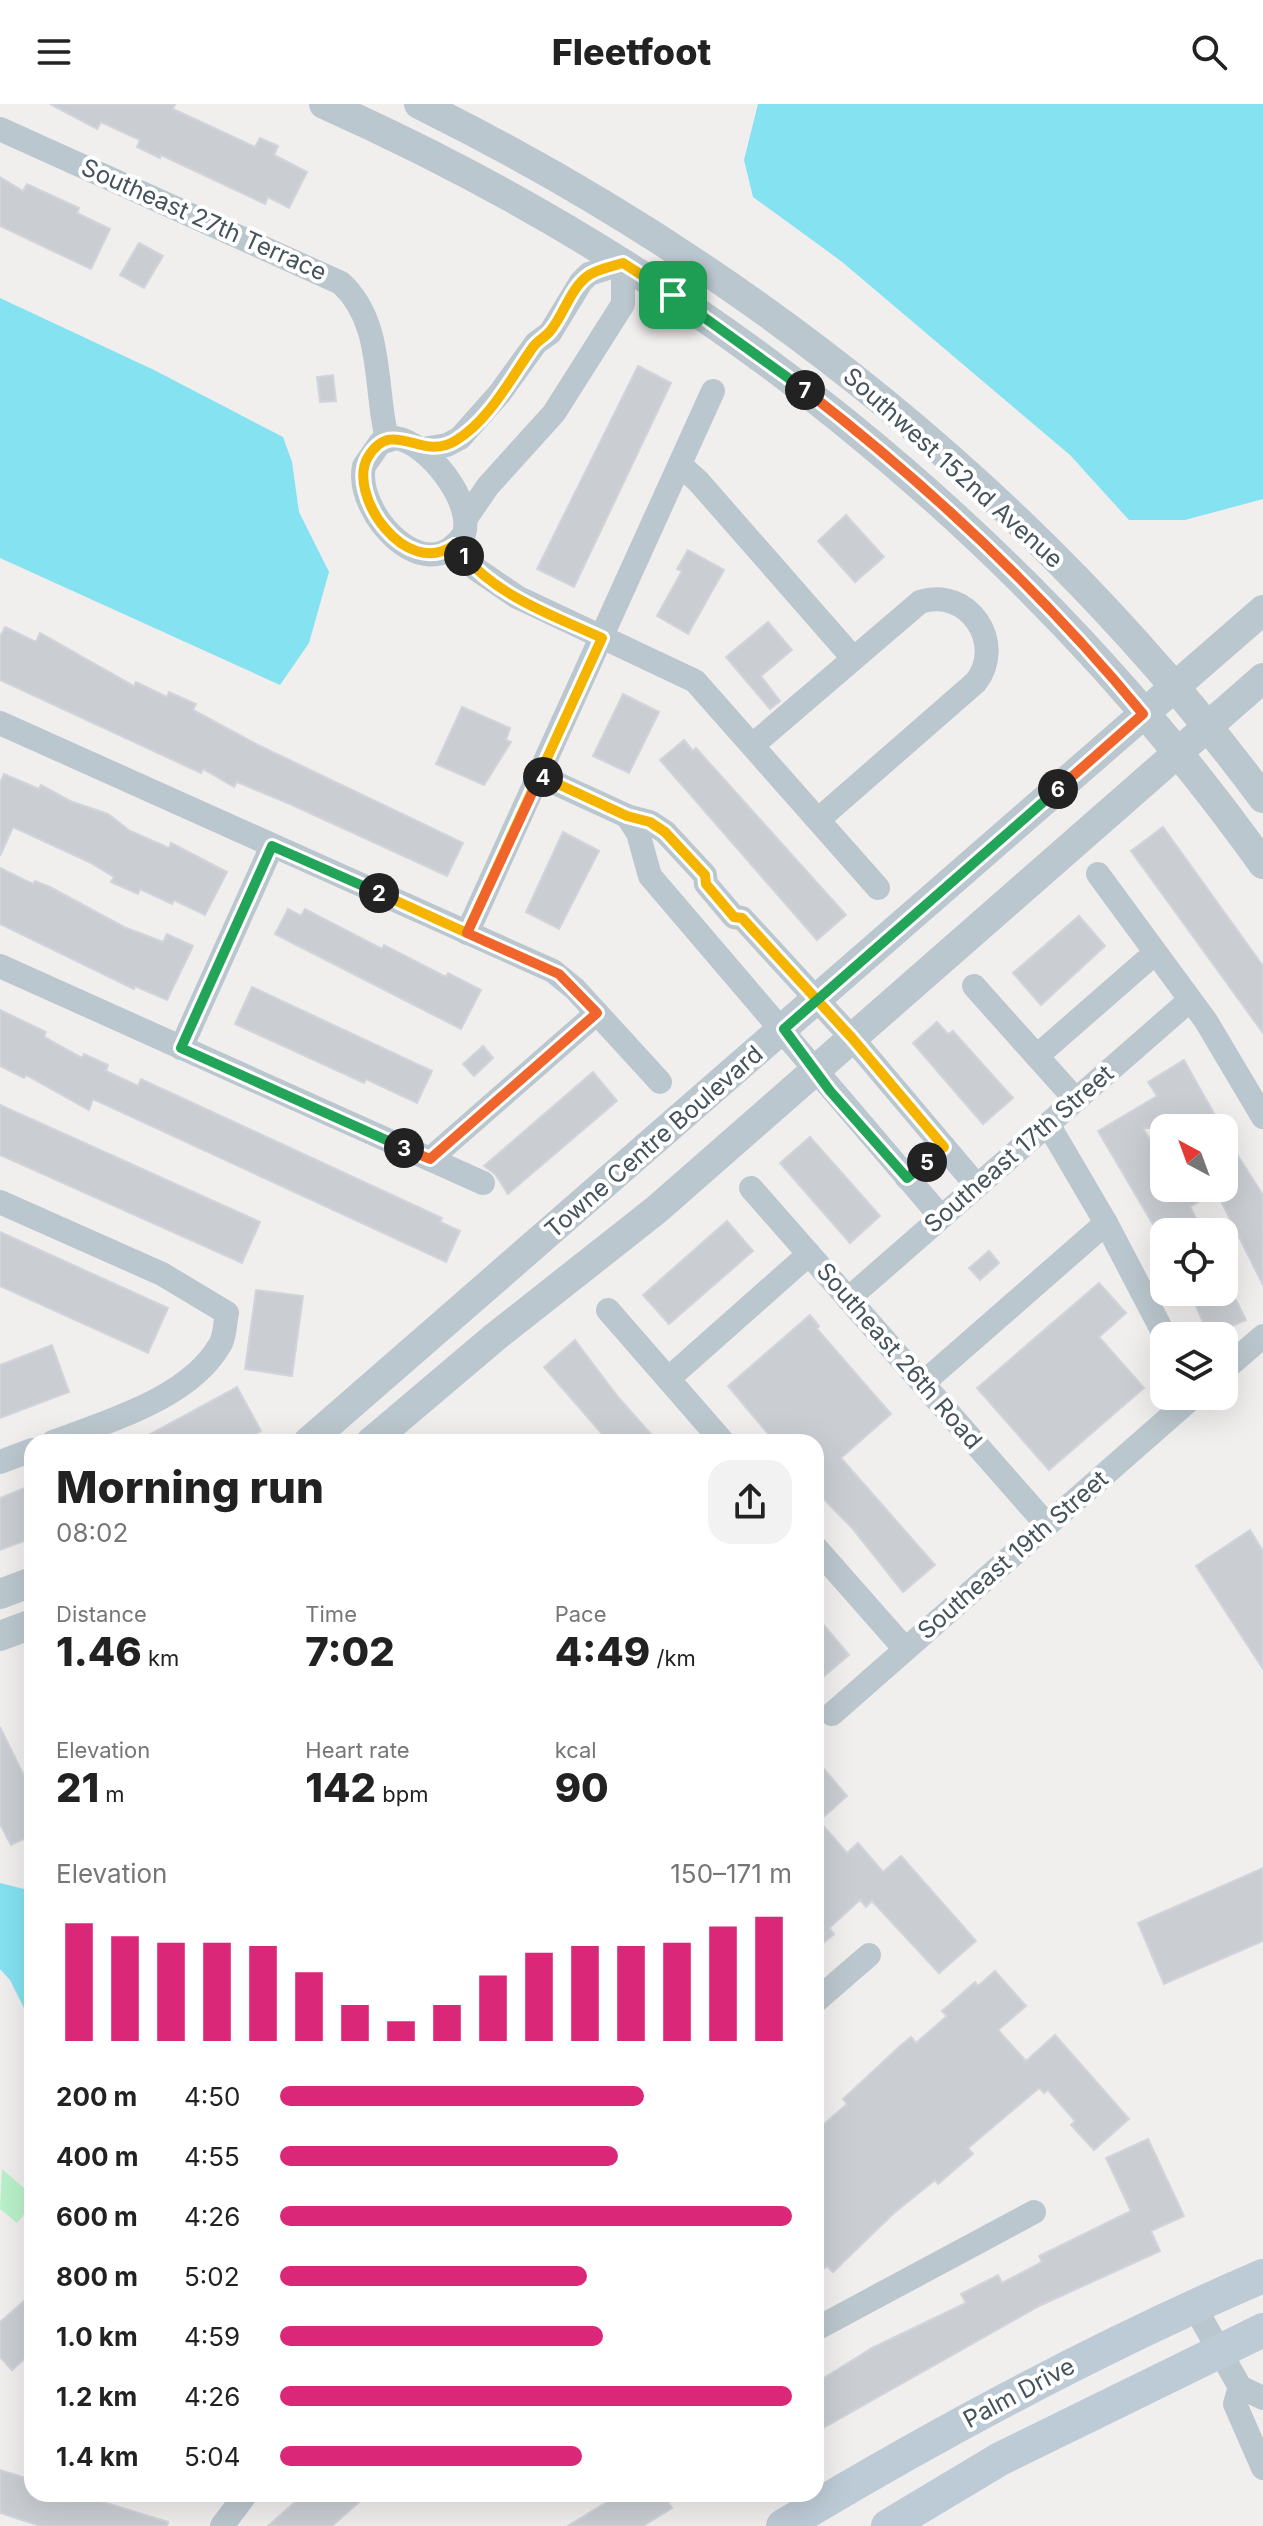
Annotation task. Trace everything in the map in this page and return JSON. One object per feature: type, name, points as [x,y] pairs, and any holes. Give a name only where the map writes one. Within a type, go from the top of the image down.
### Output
[{"type":"main road","name":"Palm Drive","points":[[824,2502],[896,2459],[1122,2338],[1263,2276]]},
{"type":"main road","name":"Palm Drive","points":[[888,2526],[1000,2459],[1263,2330]]},
{"type":"main road","name":"Palm Drive","points":[[783,2526],[823,2502]]},
{"type":"street","name":"Southwest 152nd Avenue","points":[[324,104],[490,185],[623,263],[769,363],[898,466],[1027,587],[1143,714],[1263,864]]},
{"type":"street","name":"Southwest 152nd Avenue","points":[[419,104],[544,169],[645,230],[800,336],[920,432],[1075,577],[1263,798]]},
{"type":"street","name":"Southeast 27th Terrace","points":[[0,129],[341,283],[360,304],[371,330],[379,403],[387,439]]},
{"type":"street","points":[[466,518],[456,494],[423,449],[405,439],[387,439],[373,450],[362,470],[366,491],[379,520],[403,546],[426,556],[436,555],[454,545],[464,534],[466,518],[488,486],[554,413],[623,304],[623,263],[645,230]]},
{"type":"street","points":[[423,449],[455,442],[536,343],[550,333],[589,274],[623,263]]},
{"type":"street","points":[[467,933],[713,391]]},
{"type":"street","points":[[680,465],[698,481],[853,658]]},
{"type":"street","points":[[454,545],[476,569],[503,589],[695,681],[754,744],[878,888]]},
{"type":"street","points":[[754,744],[909,609],[931,599],[950,600],[967,609],[985,632],[989,647],[986,664],[976,682],[819,819]]},
{"type":"street","name":"Towne Centre Boulevard","points":[[318,1434],[471,1304],[1263,610]]},
{"type":"street","name":"Towne Centre Boulevard","points":[[381,1434],[495,1337],[628,1233],[1263,678]]},
{"type":"street","points":[[0,723],[559,974],[660,1082]]},
{"type":"street","points":[[540,776],[627,816],[650,822],[665,832],[705,875],[706,884],[734,917],[742,918],[852,1038],[977,1186]]},
{"type":"street","points":[[627,816],[638,833],[650,876],[784,1029],[817,1069],[830,1091],[941,1217]]},
{"type":"street","points":[[181,1048],[272,846]]},
{"type":"street","points":[[1098,874],[1190,1000],[1263,1117]]},
{"type":"street","points":[[1037,1056],[1155,953]]},
{"type":"street","points":[[0,966],[483,1183]]},
{"type":"street","points":[[974,986],[1076,1100]]},
{"type":"street","name":"Southeast 17th Street","points":[[848,1299],[1190,1000]]},
{"type":"street","points":[[430,1159],[597,1013]]},
{"type":"street","points":[[1048,1124],[1106,1223],[1158,1322]]},
{"type":"street","points":[[907,1178],[944,1147]]},
{"type":"street","name":"Southeast 26th Road","points":[[751,1188],[1047,1525]]},
{"type":"street","points":[[0,1202],[162,1274],[227,1313],[221,1342],[185,1383],[133,1412],[74,1434]]},
{"type":"street","points":[[923,1383],[1106,1223]]},
{"type":"street","points":[[668,1379],[809,1254]]},
{"type":"street","points":[[471,1304],[495,1337]]},
{"type":"street","points":[[608,1310],[716,1434]]},
{"type":"street","points":[[1238,1358],[1263,1336]]},
{"type":"street","points":[[362,1398],[378,1434]]},
{"type":"street","name":"Southeast 19th Street","points":[[832,1714],[1178,1410]]},
{"type":"street","points":[[0,1462],[24,1453]]},
{"type":"street","points":[[824,1557],[905,1649]]},
{"type":"street","points":[[0,1594],[24,1585]]},
{"type":"street","points":[[0,1636],[24,1627]]},
{"type":"street","points":[[824,1994],[869,1955]]},
{"type":"street","points":[[824,2325],[1034,2212]]},
{"type":"street","points":[[1194,2306],[1240,2387],[1263,2398]]},
{"type":"street","points":[[1240,2387],[1235,2404],[1263,2468]]},
{"type":"street","points":[[222,2526],[239,2502]]},
{"type":"green space","points":[[2,2169],[24,2188],[24,2214],[17,2223],[0,2209]]},
{"type":"water","points":[[758,104],[1263,104],[1263,499],[1185,520],[1129,520],[1070,455],[841,261],[753,197],[744,160]]},
{"type":"water","points":[[0,298],[154,370],[283,437],[292,462],[299,512],[329,572],[309,643],[280,685],[0,558]]},
{"type":"water","points":[[0,1883],[24,1889],[24,2008],[10,1980],[0,1969]]},
{"type":"building","points":[[50,104],[175,104],[173,109],[255,147],[260,138],[278,146],[274,155],[307,172],[289,208],[268,197],[265,204],[161,155],[160,158],[137,147],[140,140],[101,122],[97,129]]},
{"type":"building","points":[[0,177],[23,191],[27,184],[79,208],[77,213],[110,229],[91,269],[0,226]]},
{"type":"building","points":[[139,243],[163,256],[144,288],[120,275]]},
{"type":"building","points":[[638,366],[671,383],[574,587],[537,569]]},
{"type":"building","points":[[333,375],[336,401],[320,402],[317,377]]},
{"type":"building","points":[[846,515],[884,557],[855,582],[818,541]]},
{"type":"building","points":[[688,550],[724,570],[688,634],[657,616],[682,571],[677,569]]},
{"type":"building","points":[[768,622],[792,650],[761,676],[780,701],[770,709],[726,657]]},
{"type":"building","points":[[5,627],[36,642],[40,633],[134,686],[136,682],[167,697],[169,692],[196,704],[193,710],[258,745],[463,843],[447,876],[290,804],[237,782],[234,787],[203,769],[201,773],[0,680],[0,637]]},
{"type":"building","points":[[623,694],[659,712],[629,773],[593,756]]},
{"type":"building","points":[[462,707],[510,728],[506,740],[511,742],[484,785],[436,764]]},
{"type":"building","points":[[684,740],[693,751],[696,748],[846,915],[817,940],[660,760]]},
{"type":"building","points":[[4,774],[39,789],[41,785],[70,801],[108,814],[130,831],[169,848],[171,843],[227,872],[205,915],[174,900],[172,904],[140,889],[138,894],[111,882],[114,877],[89,862],[13,827],[0,856],[0,783]]},
{"type":"building","points":[[1163,827],[1263,966],[1263,1033],[1131,851]]},
{"type":"building","points":[[563,832],[599,851],[559,929],[526,912]]},
{"type":"building","points":[[0,868],[33,884],[35,881],[50,887],[124,927],[163,942],[167,934],[193,946],[167,1000],[135,986],[134,989],[0,924]]},
{"type":"building","points":[[288,909],[301,916],[305,909],[382,949],[384,945],[446,977],[448,973],[481,990],[461,1029],[275,934]]},
{"type":"building","points":[[1079,916],[1105,946],[1041,1005],[1013,973]]},
{"type":"building","points":[[252,987],[432,1071],[417,1103],[366,1079],[364,1083],[235,1024]]},
{"type":"building","points":[[0,1010],[46,1032],[44,1037],[82,1058],[84,1054],[108,1065],[106,1071],[138,1086],[141,1079],[442,1218],[440,1222],[460,1231],[446,1262],[93,1099],[89,1110],[26,1075],[24,1078],[0,1066]]},
{"type":"building","points":[[937,1022],[948,1034],[953,1031],[1013,1098],[983,1124],[913,1043]]},
{"type":"building","points":[[483,1046],[493,1058],[474,1076],[463,1064]]},
{"type":"building","points":[[1184,1060],[1214,1114],[1150,1114],[1150,1128],[1143,1128],[1150,1140],[1150,1202],[1198,1202],[1190,1207],[1196,1218],[1150,1219],[1098,1131],[1157,1096],[1148,1082]]},
{"type":"building","points":[[593,1072],[617,1101],[508,1194],[495,1174],[484,1166]]},
{"type":"building","points":[[0,1105],[260,1222],[242,1263],[0,1155]]},
{"type":"building","points":[[810,1137],[880,1216],[850,1243],[780,1163]]},
{"type":"building","points":[[1238,1156],[1263,1195],[1263,1285],[1238,1235],[1238,1218],[1230,1218],[1222,1202],[1238,1202]]},
{"type":"building","points":[[727,1221],[753,1251],[669,1324],[643,1295]]},
{"type":"building","points":[[0,1232],[168,1308],[148,1353],[0,1286]]},
{"type":"building","points":[[989,1251],[999,1263],[980,1280],[969,1268]]},
{"type":"building","points":[[1099,1283],[1126,1313],[1099,1337],[1144,1388],[1049,1470],[977,1388]]},
{"type":"building","points":[[256,1290],[303,1296],[292,1376],[245,1369]]},
{"type":"building","points":[[1238,1304],[1246,1320],[1238,1323],[1203,1322],[1196,1306]]},
{"type":"building","points":[[810,1315],[819,1326],[817,1329],[891,1414],[841,1458],[935,1565],[903,1592],[852,1528],[824,1499],[824,1434],[768,1434],[728,1386]]},
{"type":"building","points":[[575,1340],[651,1434],[602,1434],[544,1367]]},
{"type":"building","points":[[52,1345],[69,1392],[0,1418],[0,1365]]},
{"type":"building","points":[[237,1387],[261,1431],[255,1434],[151,1434]]},
{"type":"building","points":[[24,1488],[24,1541],[0,1550],[0,1498]]},
{"type":"building","points":[[1250,1530],[1263,1551],[1263,1669],[1196,1566]]},
{"type":"building","points":[[824,1625],[849,1655],[824,1676]]},
{"type":"building","points":[[0,1727],[24,1776],[24,1839],[11,1845],[0,1824]]},
{"type":"building","points":[[824,1769],[847,1796],[824,1817]]},
{"type":"building","points":[[824,1827],[847,1853],[858,1843],[883,1872],[901,1856],[976,1941],[939,1973],[872,1901],[866,1907],[860,1900],[829,1928],[834,1934],[824,1942]]},
{"type":"building","points":[[1263,1868],[1263,1941],[1164,1984],[1138,1923]]},
{"type":"building","points":[[995,1971],[1026,2006],[998,2030],[1026,2061],[1055,2035],[1129,2119],[1094,2150],[1071,2125],[1075,2121],[1048,2090],[1044,2093],[1039,2088],[968,2148],[973,2154],[938,2184],[935,2180],[894,2213],[833,2272],[827,2266],[824,2268],[824,2124],[847,2104],[843,2099],[899,2047],[911,2037],[916,2043],[947,2016],[942,2011],[975,1982],[978,1986]]},
{"type":"building","points":[[1148,2139],[1184,2216],[1151,2231],[1160,2251],[1039,2306],[824,2427],[824,2378],[872,2348],[966,2303],[961,2294],[998,2275],[1002,2283],[1042,2262],[1039,2256],[1131,2211],[1106,2158]]},
{"type":"building","points":[[24,2301],[24,2359],[12,2370],[0,2357],[0,2322]]},
{"type":"building","points":[[0,2470],[24,2478],[24,2502],[103,2502],[168,2522],[167,2526],[41,2526],[0,2513]]},
{"type":"building","points":[[295,2502],[359,2502],[332,2526],[268,2526]]},
{"type":"building","points":[[607,2502],[668,2502],[672,2508],[643,2526],[568,2526]]},
{"type":"route","points":[[673,295],[623,263],[589,274],[550,333],[536,343],[513,377],[460,438],[447,445],[423,449],[405,439],[387,439],[373,450],[362,470],[363,482],[374,510],[386,529],[403,546],[426,556],[445,552],[454,545],[476,569],[503,589],[540,610],[602,638],[467,933],[272,846],[181,1048],[430,1159],[597,1013],[559,974],[467,933],[540,776],[627,816],[650,822],[683,849],[705,875],[706,884],[734,917],[742,918],[800,983],[816,1000],[852,1038],[944,1147],[907,1178],[830,1091],[817,1069],[784,1029],[816,1000],[979,857],[1125,731],[1143,714],[1052,612],[923,488],[788,377],[673,295]]}]
